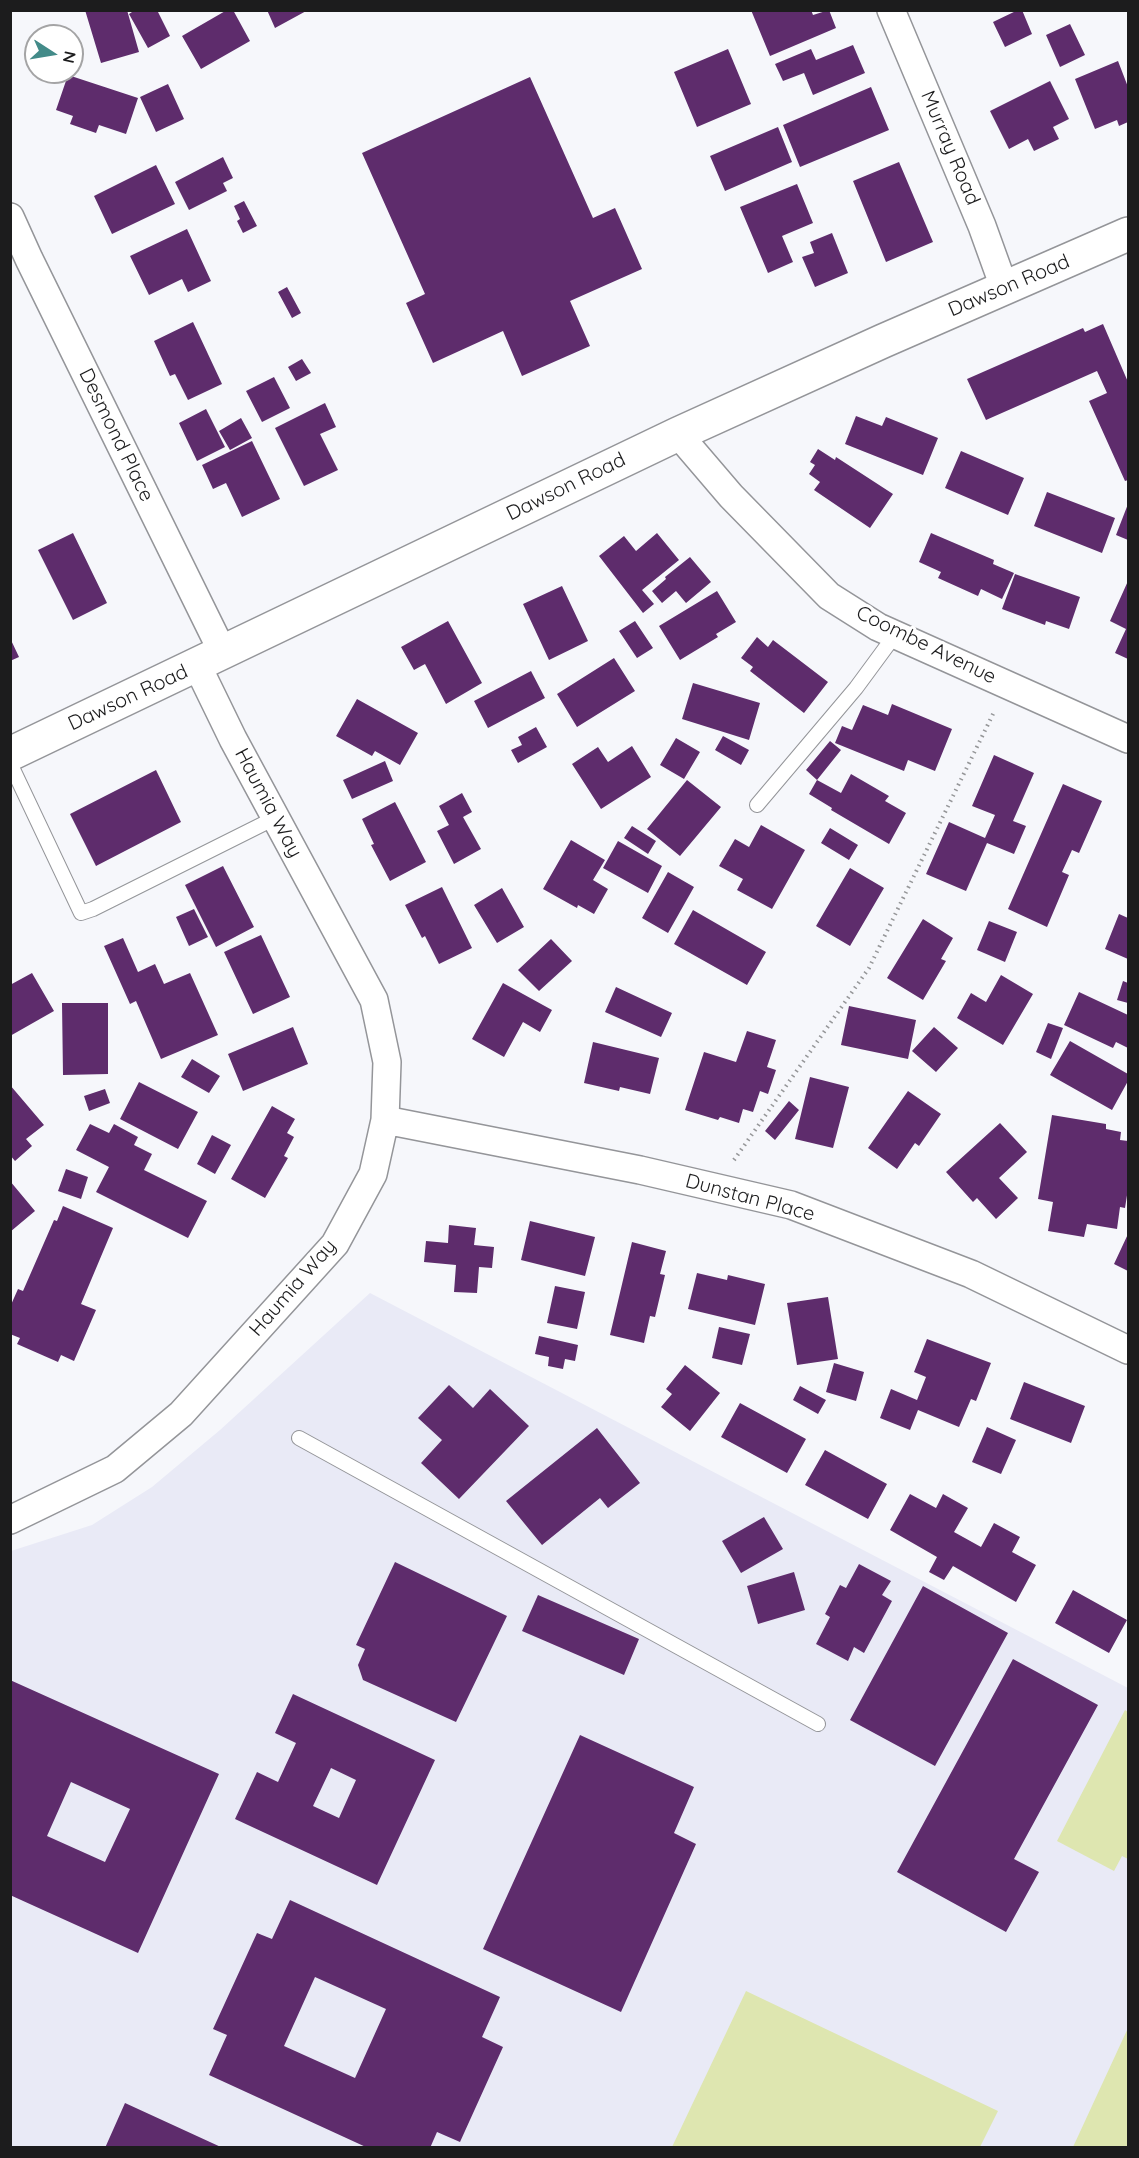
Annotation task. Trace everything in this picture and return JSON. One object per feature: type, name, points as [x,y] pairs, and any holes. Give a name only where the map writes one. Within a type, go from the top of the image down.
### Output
[{"type":"main road","name":"Dawson Road","points":[[10,754],[678,434],[1004,287],[1128,234]]},
{"type":"street","name":"Murray Road","points":[[891,10],[982,226],[1004,287]]},
{"type":"street","name":"Desmond Place","points":[[10,217],[210,659]]},
{"type":"street","name":"Coombe Avenue","points":[[678,434],[731,496],[829,596],[878,627],[1128,739]]},
{"type":"street","name":"Haumia Way","points":[[10,1520],[115,1469],[181,1414],[335,1244],[373,1174],[385,1120],[387,1062],[374,1000],[275,818],[210,659]]},
{"type":"street","name":"Dunstan Place","points":[[385,1120],[639,1170],[791,1205],[971,1274],[1128,1350]]},
{"type":"lane","points":[[757,805],[856,688],[895,634]]},
{"type":"lane","points":[[10,763],[81,913],[275,818]]},
{"type":"lane","points":[[299,1438],[818,1724]]},
{"type":"path","points":[[715,1188],[869,968],[1008,684]]},
{"type":"shaded area","points":[[370,1293],[1128,1688],[1128,2147],[11,2148],[11,1551],[92,1525],[152,1487],[220,1430]]},
{"type":"green space","points":[[1125,1710],[1128,1712],[1128,1859],[1122,1856],[1114,1871],[1057,1841]]},
{"type":"green space","points":[[746,1991],[998,2111],[980,2147],[672,2147]]},
{"type":"green space","points":[[1128,2028],[1128,2147],[1073,2147]]},
{"type":"building","points":[[85,10],[127,10],[139,52],[101,63]]},
{"type":"building","points":[[135,10],[157,10],[170,36],[148,48],[129,14]]},
{"type":"building","points":[[227,10],[233,10],[250,41],[201,69],[182,36]]},
{"type":"building","points":[[267,10],[308,10],[275,28]]},
{"type":"building","points":[[751,10],[811,10],[813,15],[829,10],[836,28],[770,56]]},
{"type":"building","points":[[1022,10],[1032,34],[1005,47],[993,22]]},
{"type":"building","points":[[1070,24],[1085,55],[1060,67],[1046,35]]},
{"type":"building","points":[[853,45],[865,73],[813,95],[804,73],[783,81],[775,64],[811,49],[816,60]]},
{"type":"building","points":[[728,49],[751,104],[697,127],[674,72]]},
{"type":"building","points":[[1118,61],[1128,87],[1128,122],[1119,126],[1117,120],[1095,129],[1075,79]]},
{"type":"building","points":[[530,77],[593,218],[615,208],[642,269],[570,301],[590,346],[522,376],[503,331],[433,363],[406,303],[425,294],[362,153]]},
{"type":"building","points":[[84,80],[138,98],[126,134],[99,125],[96,133],[70,124],[73,116],[56,110],[65,84],[84,84]]},
{"type":"building","points":[[1050,81],[1069,119],[1053,127],[1059,139],[1034,151],[1028,139],[1009,149],[990,111]]},
{"type":"building","points":[[168,84],[184,119],[156,132],[140,97]]},
{"type":"building","points":[[871,87],[889,130],[800,167],[783,125]]},
{"type":"building","points":[[778,127],[792,162],[725,191],[710,156]]},
{"type":"building","points":[[223,157],[233,178],[223,183],[227,191],[189,210],[175,182]]},
{"type":"building","points":[[899,162],[933,242],[886,262],[853,181]]},
{"type":"building","points":[[156,165],[175,204],[112,234],[94,196]]},
{"type":"building","points":[[797,184],[813,223],[782,236],[793,262],[768,273],[740,207]]},
{"type":"building","points":[[244,201],[257,226],[243,233],[237,221],[240,219],[234,206]]},
{"type":"building","points":[[187,229],[211,281],[188,292],[182,279],[149,295],[130,256]]},
{"type":"building","points":[[832,233],[848,273],[815,287],[802,257],[814,253],[810,242]]},
{"type":"building","points":[[287,287],[301,313],[292,318],[278,292]]},
{"type":"building","points":[[193,322],[222,384],[188,400],[175,374],[170,376],[154,341]]},
{"type":"building","points":[[1103,324],[1128,382],[1128,480],[1125,481],[1089,401],[1107,393],[1097,371],[986,420],[967,379],[1083,328],[1085,332]]},
{"type":"building","points":[[302,359],[311,373],[296,381],[288,367]]},
{"type":"building","points":[[274,377],[290,408],[262,422],[246,391]]},
{"type":"building","points":[[325,403],[336,427],[320,434],[338,470],[304,486],[275,428]]},
{"type":"building","points":[[206,409],[225,447],[197,461],[179,423]]},
{"type":"building","points":[[856,416],[882,426],[886,417],[938,438],[923,475],[845,444]]},
{"type":"building","points":[[241,418],[252,438],[230,450],[219,431]]},
{"type":"building","points":[[252,441],[280,499],[242,517],[226,483],[213,489],[202,465]]},
{"type":"building","points":[[818,449],[835,460],[836,457],[893,494],[870,528],[814,490],[820,482],[809,474],[815,465],[810,462]]},
{"type":"building","points":[[961,451],[1024,478],[1008,515],[945,488]]},
{"type":"building","points":[[1047,492],[1115,518],[1102,553],[1034,526]]},
{"type":"building","points":[[1128,504],[1128,540],[1116,535]]},
{"type":"building","points":[[73,533],[107,603],[73,620],[38,550]]},
{"type":"building","points":[[657,533],[679,560],[642,590],[654,604],[643,613],[599,556],[624,536],[636,551]]},
{"type":"building","points":[[931,533],[994,560],[993,564],[1014,573],[1002,599],[981,589],[978,596],[938,578],[941,572],[919,562]]},
{"type":"building","points":[[690,557],[711,582],[686,603],[676,591],[662,603],[652,591]]},
{"type":"building","points":[[1015,574],[1080,597],[1069,629],[1046,621],[1045,625],[1002,609]]},
{"type":"building","points":[[1128,581],[1128,659],[1115,653],[1126,629],[1110,621]]},
{"type":"building","points":[[562,586],[588,641],[549,660],[523,604]]},
{"type":"building","points":[[717,591],[736,622],[716,634],[718,637],[680,660],[659,626]]},
{"type":"building","points":[[448,621],[482,683],[446,704],[425,664],[414,670],[401,647]]},
{"type":"building","points":[[635,621],[653,648],[637,658],[619,631]]},
{"type":"building","points":[[757,637],[768,647],[773,640],[828,682],[804,713],[750,671],[753,667],[741,658]]},
{"type":"building","points":[[10,638],[19,657],[10,661]]},
{"type":"building","points":[[614,658],[635,691],[577,727],[557,694]]},
{"type":"building","points":[[531,671],[545,698],[488,728],[474,701]]},
{"type":"building","points":[[693,683],[760,703],[749,740],[682,719]]},
{"type":"building","points":[[357,699],[418,733],[400,765],[375,751],[372,756],[336,736]]},
{"type":"building","points":[[892,704],[952,729],[935,771],[908,760],[904,771],[835,743],[842,726],[852,730],[863,705],[888,715]]},
{"type":"building","points":[[536,727],[547,747],[518,763],[511,750],[522,745],[518,737]]},
{"type":"building","points":[[723,736],[749,750],[741,765],[715,750]]},
{"type":"building","points":[[676,738],[700,752],[684,779],[660,765]]},
{"type":"building","points":[[830,741],[841,750],[817,780],[806,770]]},
{"type":"building","points":[[632,746],[651,777],[601,809],[572,764],[598,747],[608,762]]},
{"type":"building","points":[[994,755],[1034,773],[1013,821],[1026,826],[1014,854],[987,843],[966,891],[926,874],[949,822],[985,838],[995,815],[972,806]]},
{"type":"building","points":[[385,761],[393,781],[352,799],[343,780]]},
{"type":"building","points":[[156,770],[181,822],[96,866],[70,814]]},
{"type":"building","points":[[851,774],[889,796],[885,801],[906,813],[889,844],[831,810],[832,808],[809,794],[817,780],[841,793]]},
{"type":"building","points":[[687,780],[721,807],[680,856],[647,829]]},
{"type":"building","points":[[1063,784],[1102,801],[1079,853],[1072,850],[1062,872],[1069,875],[1047,927],[1008,909]]},
{"type":"building","points":[[462,793],[472,812],[463,817],[481,849],[454,864],[437,831],[449,825],[439,806]]},
{"type":"building","points":[[395,802],[426,862],[390,881],[371,845],[374,844],[362,819]]},
{"type":"building","points":[[761,825],[805,850],[772,909],[737,890],[743,879],[719,866],[735,839],[749,847]]},
{"type":"building","points":[[632,826],[656,841],[648,854],[624,838]]},
{"type":"building","points":[[830,828],[858,845],[849,860],[821,843]]},
{"type":"building","points":[[571,840],[605,860],[593,880],[608,889],[594,914],[578,905],[577,908],[543,889]]},
{"type":"building","points":[[618,841],[662,866],[648,893],[603,868]]},
{"type":"building","points":[[223,866],[254,927],[216,947],[185,885]]},
{"type":"building","points":[[850,868],[884,888],[850,946],[816,926]]},
{"type":"building","points":[[668,872],[694,887],[668,933],[642,918]]},
{"type":"building","points":[[442,887],[472,948],[439,964],[425,936],[422,938],[405,905]]},
{"type":"building","points":[[502,888],[524,927],[497,943],[474,905]]},
{"type":"building","points":[[194,909],[208,937],[189,946],[176,917]]},
{"type":"building","points":[[693,910],[766,952],[747,985],[674,944]]},
{"type":"building","points":[[1119,914],[1128,918],[1128,959],[1105,949]]},
{"type":"building","points":[[923,919],[953,938],[941,959],[946,961],[923,1000],[887,978]]},
{"type":"building","points":[[989,921],[1017,932],[1005,962],[977,950]]},
{"type":"building","points":[[261,935],[290,997],[253,1014],[224,952]]},
{"type":"building","points":[[123,938],[138,972],[155,964],[164,984],[190,973],[218,1035],[161,1059],[136,1001],[130,1004],[104,946]]},
{"type":"building","points":[[551,939],[572,961],[539,991],[518,970]]},
{"type":"building","points":[[32,973],[54,1011],[10,1036],[10,985]]},
{"type":"building","points":[[1001,975],[1033,994],[1003,1045],[957,1018],[971,993],[986,1002]]},
{"type":"building","points":[[1123,981],[1128,983],[1128,1003],[1117,1000]]},
{"type":"building","points":[[503,983],[552,1010],[540,1032],[523,1022],[504,1057],[472,1039]]},
{"type":"building","points":[[616,987],[672,1013],[661,1037],[605,1012]]},
{"type":"building","points":[[1079,992],[1128,1015],[1128,1048],[1116,1042],[1113,1048],[1064,1025]]},
{"type":"building","points":[[62,1003],[108,1003],[108,1074],[63,1075]]},
{"type":"building","points":[[849,1006],[916,1020],[908,1059],[841,1045]]},
{"type":"building","points":[[1048,1023],[1063,1028],[1051,1059],[1036,1052]]},
{"type":"building","points":[[293,1027],[308,1064],[243,1091],[228,1054]]},
{"type":"building","points":[[934,1027],[958,1048],[936,1072],[912,1051]]},
{"type":"building","points":[[747,1031],[776,1040],[767,1067],[776,1070],[768,1094],[760,1091],[753,1112],[743,1109],[739,1123],[720,1117],[718,1120],[685,1110],[704,1052],[736,1062]]},
{"type":"building","points":[[1070,1041],[1128,1074],[1128,1081],[1112,1110],[1050,1075]]},
{"type":"building","points":[[593,1042],[659,1058],[650,1094],[620,1087],[619,1091],[584,1083]]},
{"type":"building","points":[[192,1059],[220,1076],[209,1093],[181,1077]]},
{"type":"building","points":[[810,1077],[849,1087],[833,1148],[795,1139]]},
{"type":"building","points":[[139,1082],[198,1112],[178,1149],[120,1119]]},
{"type":"building","points":[[10,1085],[44,1125],[26,1139],[32,1146],[15,1161],[10,1155]]},
{"type":"building","points":[[105,1089],[110,1103],[89,1111],[84,1096]]},
{"type":"building","points":[[908,1091],[941,1114],[919,1146],[915,1143],[897,1169],[868,1148]]},
{"type":"building","points":[[789,1101],[799,1110],[775,1140],[765,1131]]},
{"type":"building","points":[[272,1106],[295,1119],[287,1133],[294,1137],[284,1156],[288,1158],[265,1198],[231,1179]]},
{"type":"building","points":[[1052,1115],[1106,1124],[1106,1129],[1121,1132],[1120,1140],[1128,1141],[1128,1189],[1125,1208],[1120,1207],[1117,1229],[1087,1224],[1084,1237],[1048,1231],[1053,1202],[1038,1199]]},
{"type":"building","points":[[1000,1123],[1027,1152],[999,1178],[1018,1198],[996,1219],[977,1198],[973,1202],[946,1172]]},
{"type":"building","points":[[90,1124],[109,1133],[114,1124],[138,1137],[134,1145],[152,1154],[144,1170],[207,1201],[188,1238],[96,1192],[109,1167],[76,1150]]},
{"type":"building","points":[[212,1135],[231,1145],[215,1174],[197,1164]]},
{"type":"building","points":[[66,1169],[88,1177],[81,1199],[58,1191]]},
{"type":"building","points":[[10,1181],[35,1211],[10,1232]]},
{"type":"building","points":[[63,1206],[113,1228],[81,1304],[96,1310],[74,1361],[61,1355],[58,1362],[17,1344],[20,1338],[10,1334],[10,1307],[18,1289],[23,1291],[54,1220],[57,1221]]},
{"type":"building","points":[[530,1221],[595,1237],[585,1276],[521,1260]]},
{"type":"building","points":[[449,1225],[476,1228],[474,1245],[494,1247],[492,1268],[479,1267],[477,1293],[454,1292],[456,1265],[424,1262],[426,1241],[448,1243]]},
{"type":"building","points":[[1128,1234],[1128,1271],[1114,1264]]},
{"type":"building","points":[[632,1242],[666,1251],[660,1274],[665,1275],[655,1317],[650,1316],[644,1343],[610,1335]]},
{"type":"building","points":[[697,1273],[727,1280],[728,1275],[765,1284],[755,1325],[688,1309]]},
{"type":"building","points":[[555,1286],[585,1292],[577,1329],[547,1323]]},
{"type":"building","points":[[828,1297],[838,1359],[797,1365],[787,1303]]},
{"type":"building","points":[[719,1327],[750,1334],[742,1365],[712,1358]]},
{"type":"building","points":[[539,1336],[578,1345],[575,1361],[565,1359],[563,1369],[548,1366],[549,1357],[535,1354]]},
{"type":"building","points":[[927,1339],[991,1363],[976,1401],[971,1399],[959,1427],[918,1410],[910,1430],[880,1418],[891,1389],[917,1400],[926,1377],[914,1372]]},
{"type":"building","points":[[834,1363],[864,1372],[856,1401],[826,1392]]},
{"type":"building","points":[[685,1365],[720,1393],[690,1431],[661,1407],[672,1394],[666,1389]]},
{"type":"building","points":[[1024,1382],[1085,1406],[1071,1443],[1010,1419]]},
{"type":"building","points":[[449,1385],[473,1408],[490,1389],[529,1426],[459,1499],[421,1463],[442,1440],[418,1418]]},
{"type":"building","points":[[800,1386],[826,1400],[818,1414],[793,1400]]},
{"type":"building","points":[[740,1403],[806,1439],[787,1473],[721,1437]]},
{"type":"building","points":[[987,1427],[1016,1440],[1001,1474],[972,1462]]},
{"type":"building","points":[[597,1428],[640,1483],[608,1508],[600,1498],[542,1545],[506,1501]]},
{"type":"building","points":[[825,1450],[887,1484],[868,1519],[805,1485]]},
{"type":"building","points":[[910,1494],[936,1508],[943,1494],[968,1508],[954,1532],[981,1547],[994,1523],[1020,1537],[1012,1552],[1036,1565],[1016,1602],[953,1566],[944,1580],[929,1572],[937,1557],[890,1530]]},
{"type":"building","points":[[764,1517],[783,1549],[741,1573],[722,1541]]},
{"type":"building","points":[[395,1562],[507,1616],[456,1722],[363,1680],[358,1665],[365,1649],[356,1645]]},
{"type":"building","points":[[859,1564],[891,1581],[882,1595],[892,1601],[864,1653],[854,1647],[848,1661],[816,1644],[830,1617],[825,1614],[840,1585],[846,1588]]},
{"type":"building","points":[[794,1572],[805,1610],[758,1624],[747,1586]]},
{"type":"building","points":[[923,1586],[1008,1633],[935,1766],[850,1720]]},
{"type":"building","points":[[1073,1590],[1127,1620],[1109,1653],[1055,1623]]},
{"type":"building","points":[[538,1595],[639,1639],[624,1675],[522,1631]]},
{"type":"building","points":[[1013,1659],[1098,1705],[1014,1859],[1039,1872],[1006,1932],[897,1872]]},
{"type":"building","points":[[10,1680],[219,1774],[138,1953],[10,1895]],"holes":[[[71,1782],[130,1809],[105,1862],[47,1836]]]},
{"type":"building","points":[[293,1694],[435,1760],[377,1885],[235,1819],[257,1772],[278,1782],[296,1743],[275,1733]],"holes":[[[331,1768],[356,1780],[339,1818],[313,1806]]]},
{"type":"building","points":[[580,1735],[694,1787],[674,1833],[696,1844],[621,2012],[483,1949]]},
{"type":"building","points":[[290,1900],[500,1997],[482,2037],[503,2047],[460,2142],[437,2132],[430,2148],[368,2148],[209,2075],[227,2035],[213,2029],[257,1933],[272,1939]],"holes":[[[315,1977],[386,2009],[355,2078],[284,2046]]]},
{"type":"building","points":[[125,2103],[223,2148],[105,2148]]}]
